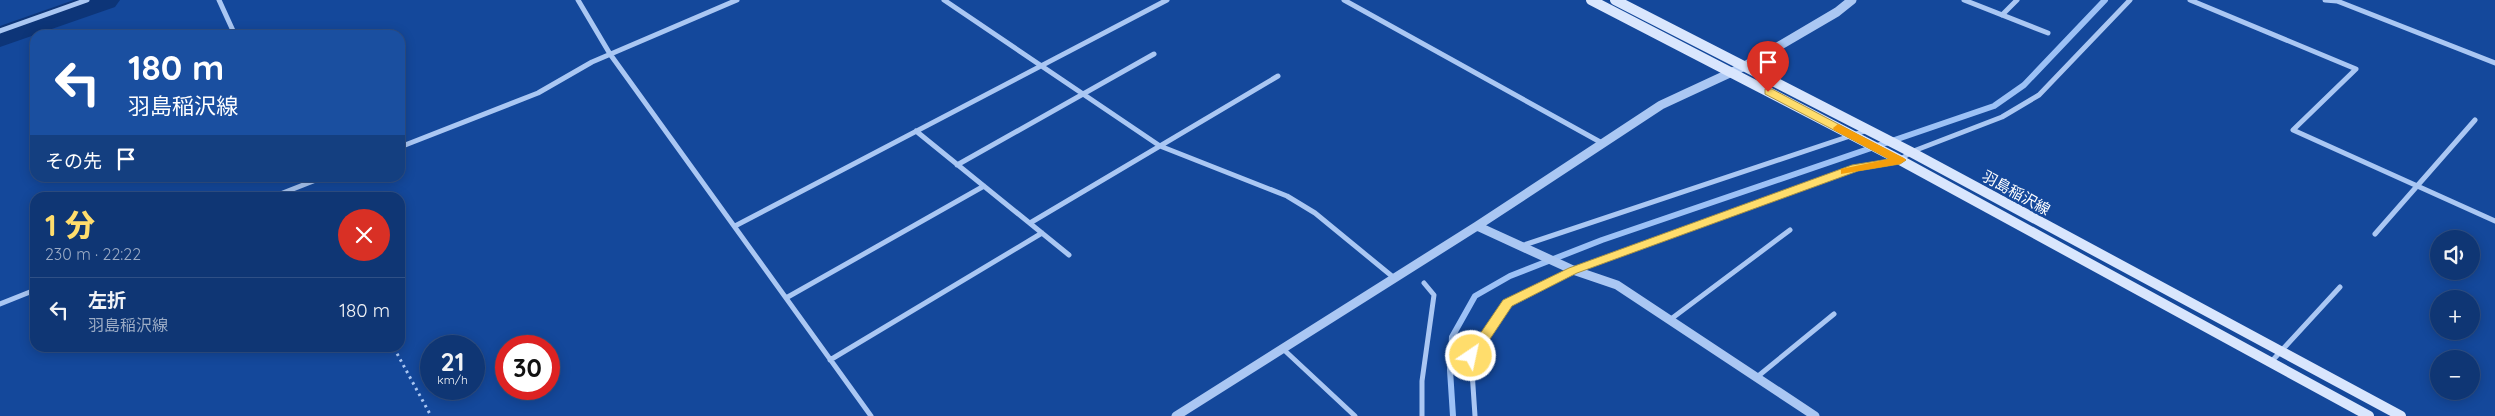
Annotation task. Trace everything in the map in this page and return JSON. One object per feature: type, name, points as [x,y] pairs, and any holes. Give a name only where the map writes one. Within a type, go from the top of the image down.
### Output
[{"type":"main road","name":"羽島稲沢線","points":[[1591,0],[1900,160],[2369,416]]},
{"type":"main road","name":"羽島稲沢線","points":[[1614,0],[1911,152],[2401,416]]},
{"type":"street","points":[[0,31],[87,0]]},
{"type":"street","points":[[219,0],[232,30]]},
{"type":"street","points":[[578,0],[610,54],[871,416]]},
{"type":"street","points":[[405,145],[538,93],[610,54],[737,0]]},
{"type":"street","points":[[944,0],[1160,146],[1287,196],[1315,213],[1393,277]]},
{"type":"street","points":[[735,226],[1167,0]]},
{"type":"street","points":[[1344,0],[1603,144]]},
{"type":"street","points":[[1176,416],[1393,277],[1477,226],[1661,105],[1745,66],[1838,12],[1852,0]]},
{"type":"street","points":[[1964,0],[2048,33]]},
{"type":"street","points":[[2002,15],[2017,0]]},
{"type":"street","points":[[1475,416],[1471,356],[1507,303],[1573,270],[1856,167],[1900,160],[1911,152],[2002,117],[2039,94],[2130,0]]},
{"type":"street","points":[[2190,0],[2356,69],[2293,130],[2495,221]]},
{"type":"street","points":[[2325,0],[2337,1],[2495,63]]},
{"type":"street","points":[[957,165],[1154,54]]},
{"type":"street","points":[[1030,223],[1278,76]]},
{"type":"street","points":[[2375,234],[2475,120]]},
{"type":"street","points":[[1520,246],[1868,130]]},
{"type":"street","points":[[916,131],[1069,255]]},
{"type":"street","points":[[284,192],[309,182]]},
{"type":"street","points":[[786,298],[984,186]]},
{"type":"street","points":[[1477,226],[1573,270],[1617,285],[1815,416]]},
{"type":"street","points":[[1671,319],[1790,230]]},
{"type":"street","points":[[830,360],[1042,233]]},
{"type":"street","points":[[1422,416],[1422,381],[1434,295],[1424,283]]},
{"type":"street","points":[[2271,363],[2340,287]]},
{"type":"street","points":[[0,304],[30,292]]},
{"type":"street","points":[[1758,377],[1834,314]]},
{"type":"street","points":[[1281,348],[1355,416]]},
{"type":"path","points":[[396,352],[431,416]]},
{"type":"waterway","points":[[0,37],[104,0]]},
{"type":"waterway","points":[[1453,416],[1450,370],[1452,337],[1475,296],[1510,276],[1602,240],[1994,106],[2024,85],[2105,0]]},
{"type":"slow traffic","points":[[1838,128],[1900,160],[1856,167],[1845,171]]},
{"type":"route","points":[[1471,356],[1507,303],[1573,270],[1856,167],[1900,160],[1768,92]]}]
